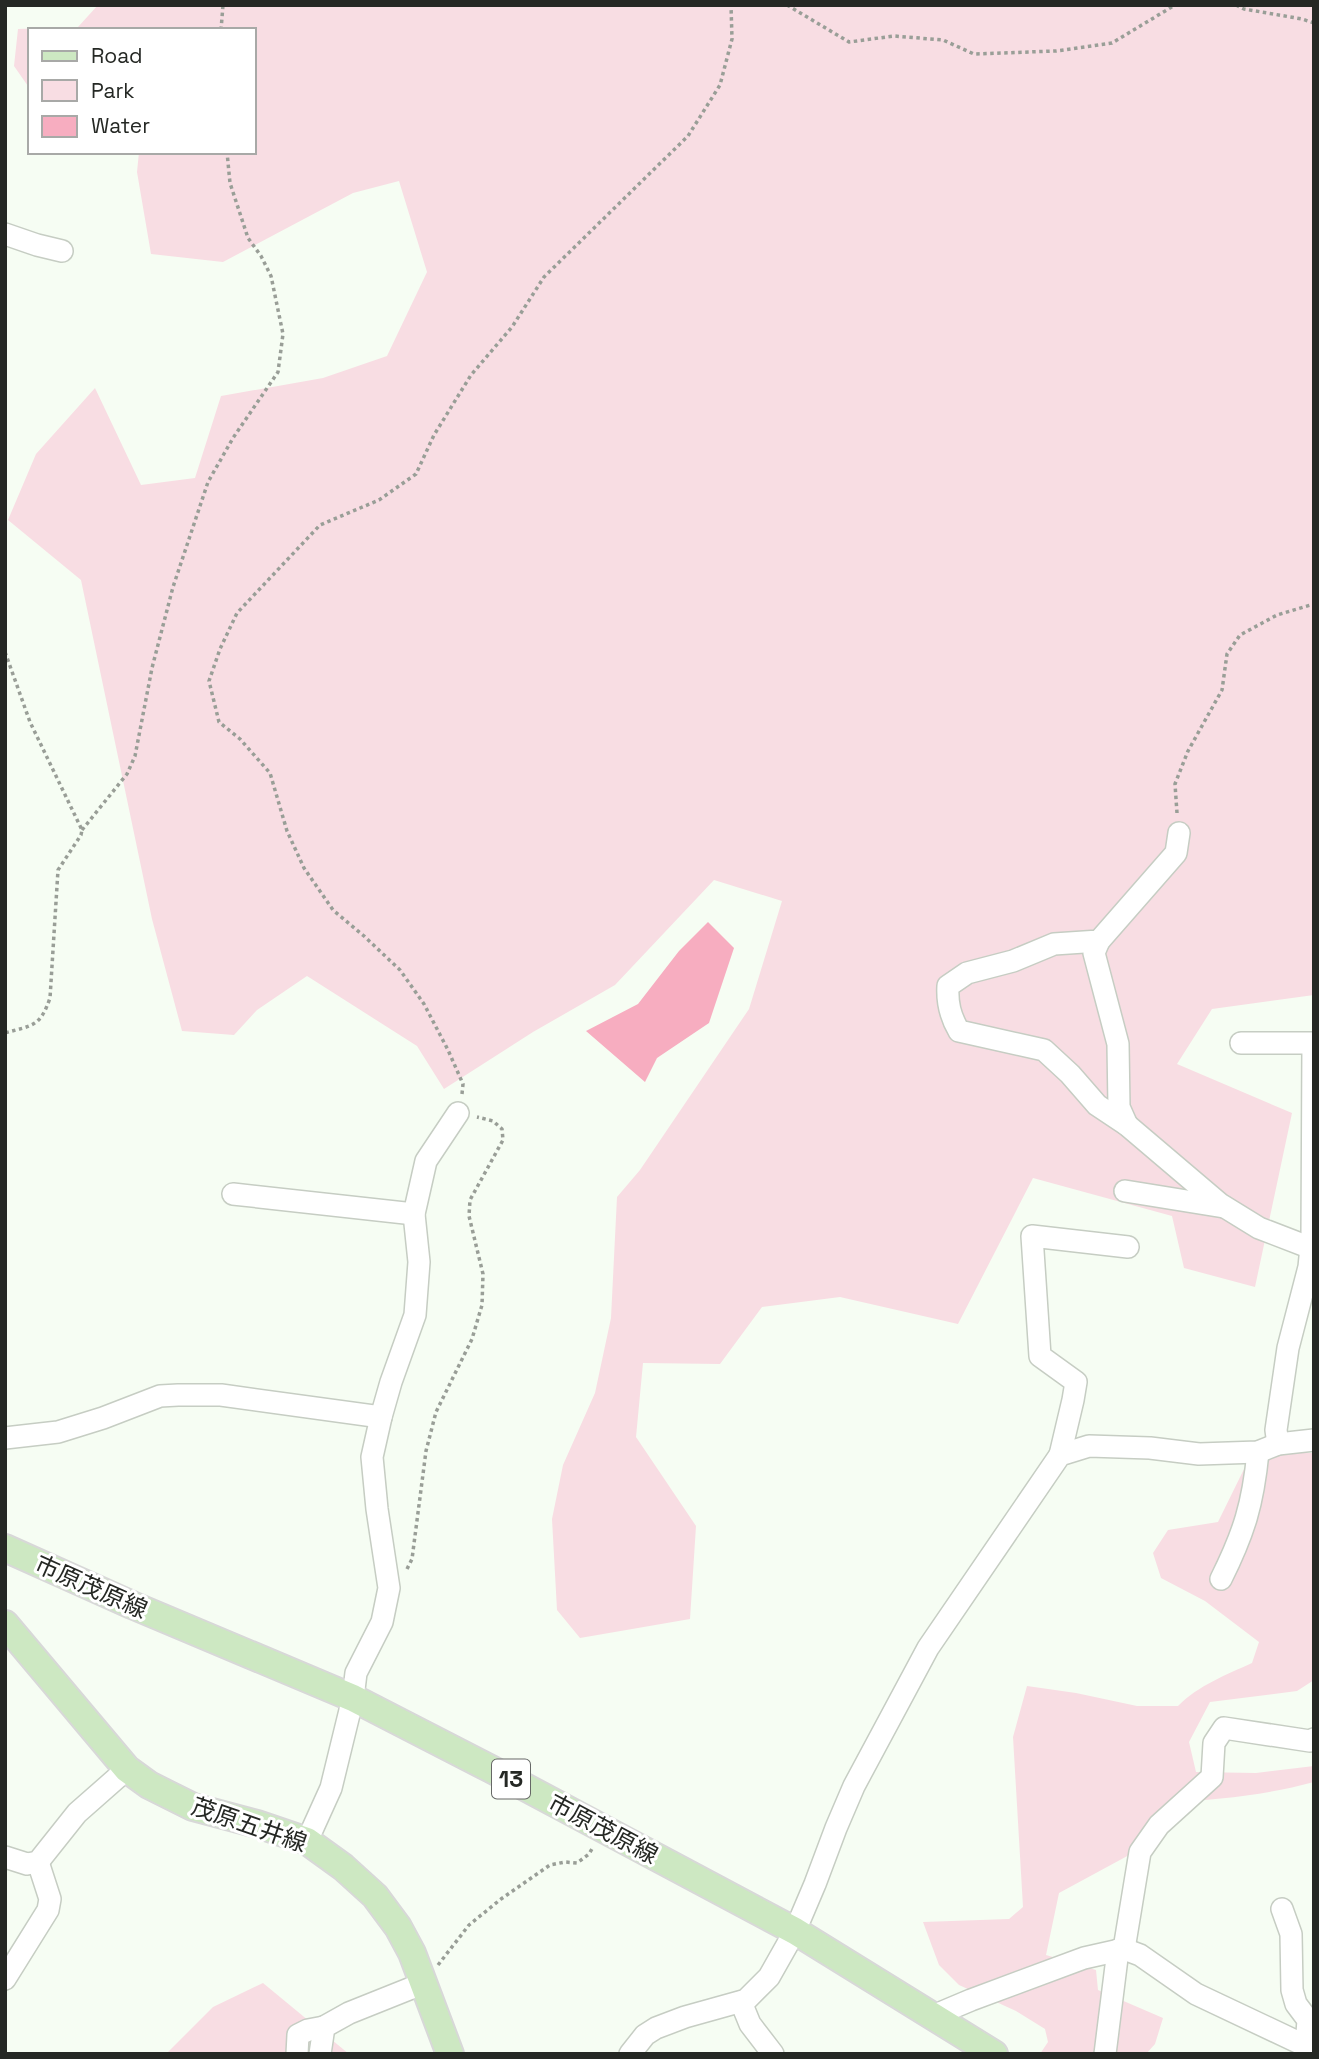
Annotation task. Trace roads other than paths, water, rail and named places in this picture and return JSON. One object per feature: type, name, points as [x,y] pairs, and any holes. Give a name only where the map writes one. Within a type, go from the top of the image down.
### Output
[{"type":"main road","name":"市原茂原線","points":[[5,1548],[353,1698],[795,1931],[994,2054]]},
{"type":"main road","name":"茂原五井線","points":[[5,1624],[127,1769],[149,1785],[193,1807],[307,1841],[343,1867],[375,1896],[398,1927],[412,1953],[450,2054]]},
{"type":"street","points":[[5,234],[62,251]]},
{"type":"street","points":[[1127,1125],[1119,1107],[1118,1044],[1094,954],[1099,941],[1176,853],[1179,833]]},
{"type":"street","points":[[1099,941],[1054,944],[1013,961],[967,973],[948,986],[947,1000],[959,1031],[1044,1050],[1097,1105],[1127,1125],[1226,1207],[1259,1228],[1311,1248]]},
{"type":"street","points":[[1221,1579],[1239,1543],[1255,1485],[1276,1430],[1288,1348],[1309,1283],[1311,1248],[1313,1043],[1241,1043]]},
{"type":"street","points":[[307,1841],[331,1788],[353,1698],[356,1673],[382,1622],[389,1588],[372,1457],[381,1417],[415,1315],[419,1262],[414,1214],[426,1161],[458,1113]]},
{"type":"street","points":[[1125,1191],[1226,1207]]},
{"type":"street","points":[[233,1194],[414,1214]]},
{"type":"street","points":[[629,2054],[645,2035],[668,2023],[746,2000],[769,1977],[795,1931],[816,1884],[854,1786],[928,1648],[1060,1455],[1076,1382],[1040,1356],[1032,1237],[1128,1247]]},
{"type":"street","points":[[5,1438],[58,1432],[160,1396],[221,1395],[381,1417]]},
{"type":"street","points":[[1060,1455],[1089,1446],[1150,1448],[1199,1454],[1268,1448],[1314,1440]]},
{"type":"street","points":[[1105,2054],[1140,1852],[1159,1825],[1212,1777],[1214,1743],[1224,1728],[1310,1741],[1314,1739]]},
{"type":"street","points":[[5,1857],[27,1864],[38,1862],[77,1813],[127,1769]]},
{"type":"street","points":[[5,1979],[48,1910],[50,1899],[38,1862]]},
{"type":"street","points":[[933,2016],[1084,1958],[1121,1950],[1140,1955],[1196,1994],[1310,2050],[1308,2020],[1297,2004],[1292,1990],[1291,1934],[1282,1909]]},
{"type":"street","points":[[297,2054],[298,2035],[324,2027],[349,2013],[424,1983]]},
{"type":"street","points":[[741,2002],[750,2025],[773,2054]]},
{"type":"street","points":[[320,2054],[324,2027]]},
{"type":"water","points":[[708,922],[734,948],[709,1023],[657,1058],[645,1082],[586,1031],[638,1004],[679,951]]}]
